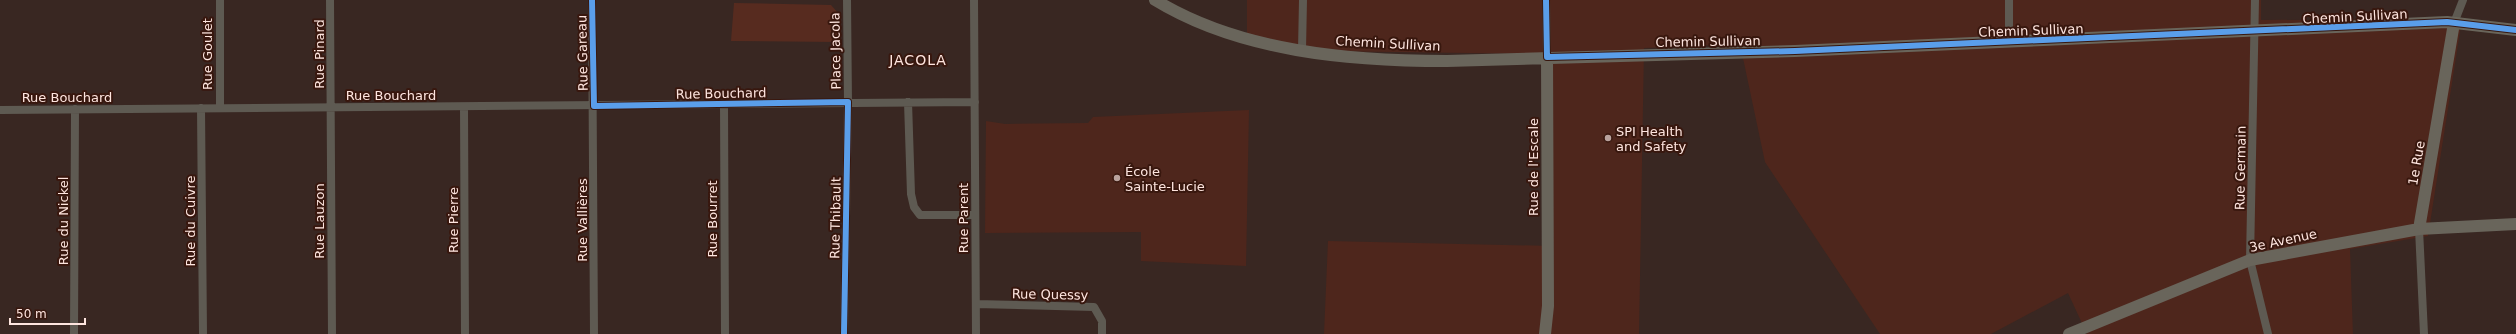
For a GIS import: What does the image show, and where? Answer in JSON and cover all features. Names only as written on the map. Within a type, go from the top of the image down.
[{"type":"street","name":"Rue Goulet","points":[[220,0],[220,108]]},
{"type":"street","name":"Rue Pinard","points":[[330,0],[331,108]]},
{"type":"street","name":"Rue Gareau","points":[[592,0],[594,106]]},
{"type":"street","name":"Place Jacola","points":[[847,0],[848,102]]},
{"type":"street","name":"Rue Parent","points":[[974,0],[976,334]]},
{"type":"street","name":"Chemin Sullivan","points":[[1155,0],[1235,35],[1302,50],[1391,60],[1795,51],[2454,23],[2516,30]]},
{"type":"street","points":[[1302,50],[1303,0]]},
{"type":"street","name":"Rue de l'Escale","points":[[1545,334],[1548,306],[1546,0]]},
{"type":"street","points":[[2009,0],[2009,41]]},
{"type":"street","name":"Rue Germain","points":[[2255,0],[2250,260],[2268,334]]},
{"type":"street","name":"1e Rue","points":[[2424,334],[2419,229],[2454,23],[2463,0]]},
{"type":"street","name":"Rue Thibault","points":[[844,334],[848,102]]},
{"type":"street","points":[[908,102],[910,194],[914,207],[920,215],[975,215]]},
{"type":"street","name":"Rue Bouchard","points":[[0,110],[975,102]]},
{"type":"street","name":"Rue Bourret","points":[[724,104],[725,334]]},
{"type":"street","name":"Rue Vallières","points":[[594,106],[594,334]]},
{"type":"street","name":"Rue Pierre","points":[[464,107],[465,334]]},
{"type":"street","name":"Rue du Cuivre","points":[[201,108],[203,334]]},
{"type":"street","name":"Rue Lauzon","points":[[331,108],[332,334]]},
{"type":"street","name":"Rue du Nickel","points":[[74,334],[75,109]]},
{"type":"street","name":"3e Avenue","points":[[2068,334],[2250,260],[2419,229],[2516,224]]},
{"type":"street","name":"Rue Quessy","points":[[976,304],[1094,307],[1102,321],[1102,334]]},
{"type":"shaded area","points":[[1247,0],[2261,0],[2261,20],[2462,19],[2428,236],[2350,249],[2353,334],[2087,334],[2068,293],[1991,334],[1880,334],[1765,162],[1740,44],[1644,48],[1639,334],[1324,334],[1328,241],[1553,246],[1552,54],[1319,51],[1247,35]]},
{"type":"shaded area","points":[[734,3],[831,5],[839,14],[838,42],[731,41]]},
{"type":"shaded area","name":"École Sainte-Lucie","points":[[1249,110],[1246,266],[1141,261],[1141,232],[985,233],[986,121],[1005,124],[1088,123],[1093,117]]},
{"type":"cycle path","points":[[592,0],[594,106],[848,102],[844,334]]},
{"type":"cycle path","points":[[1546,0],[1547,57],[1795,51],[2447,22],[2516,30]]},
{"type":"place","name":"SPI Health and Safety","points":[[1608,138]]},
{"type":"place","name":"École Sainte-Lucie","points":[[1117,178]]},
{"type":"district","name":"JACOLA","points":[[918,60]]}]
